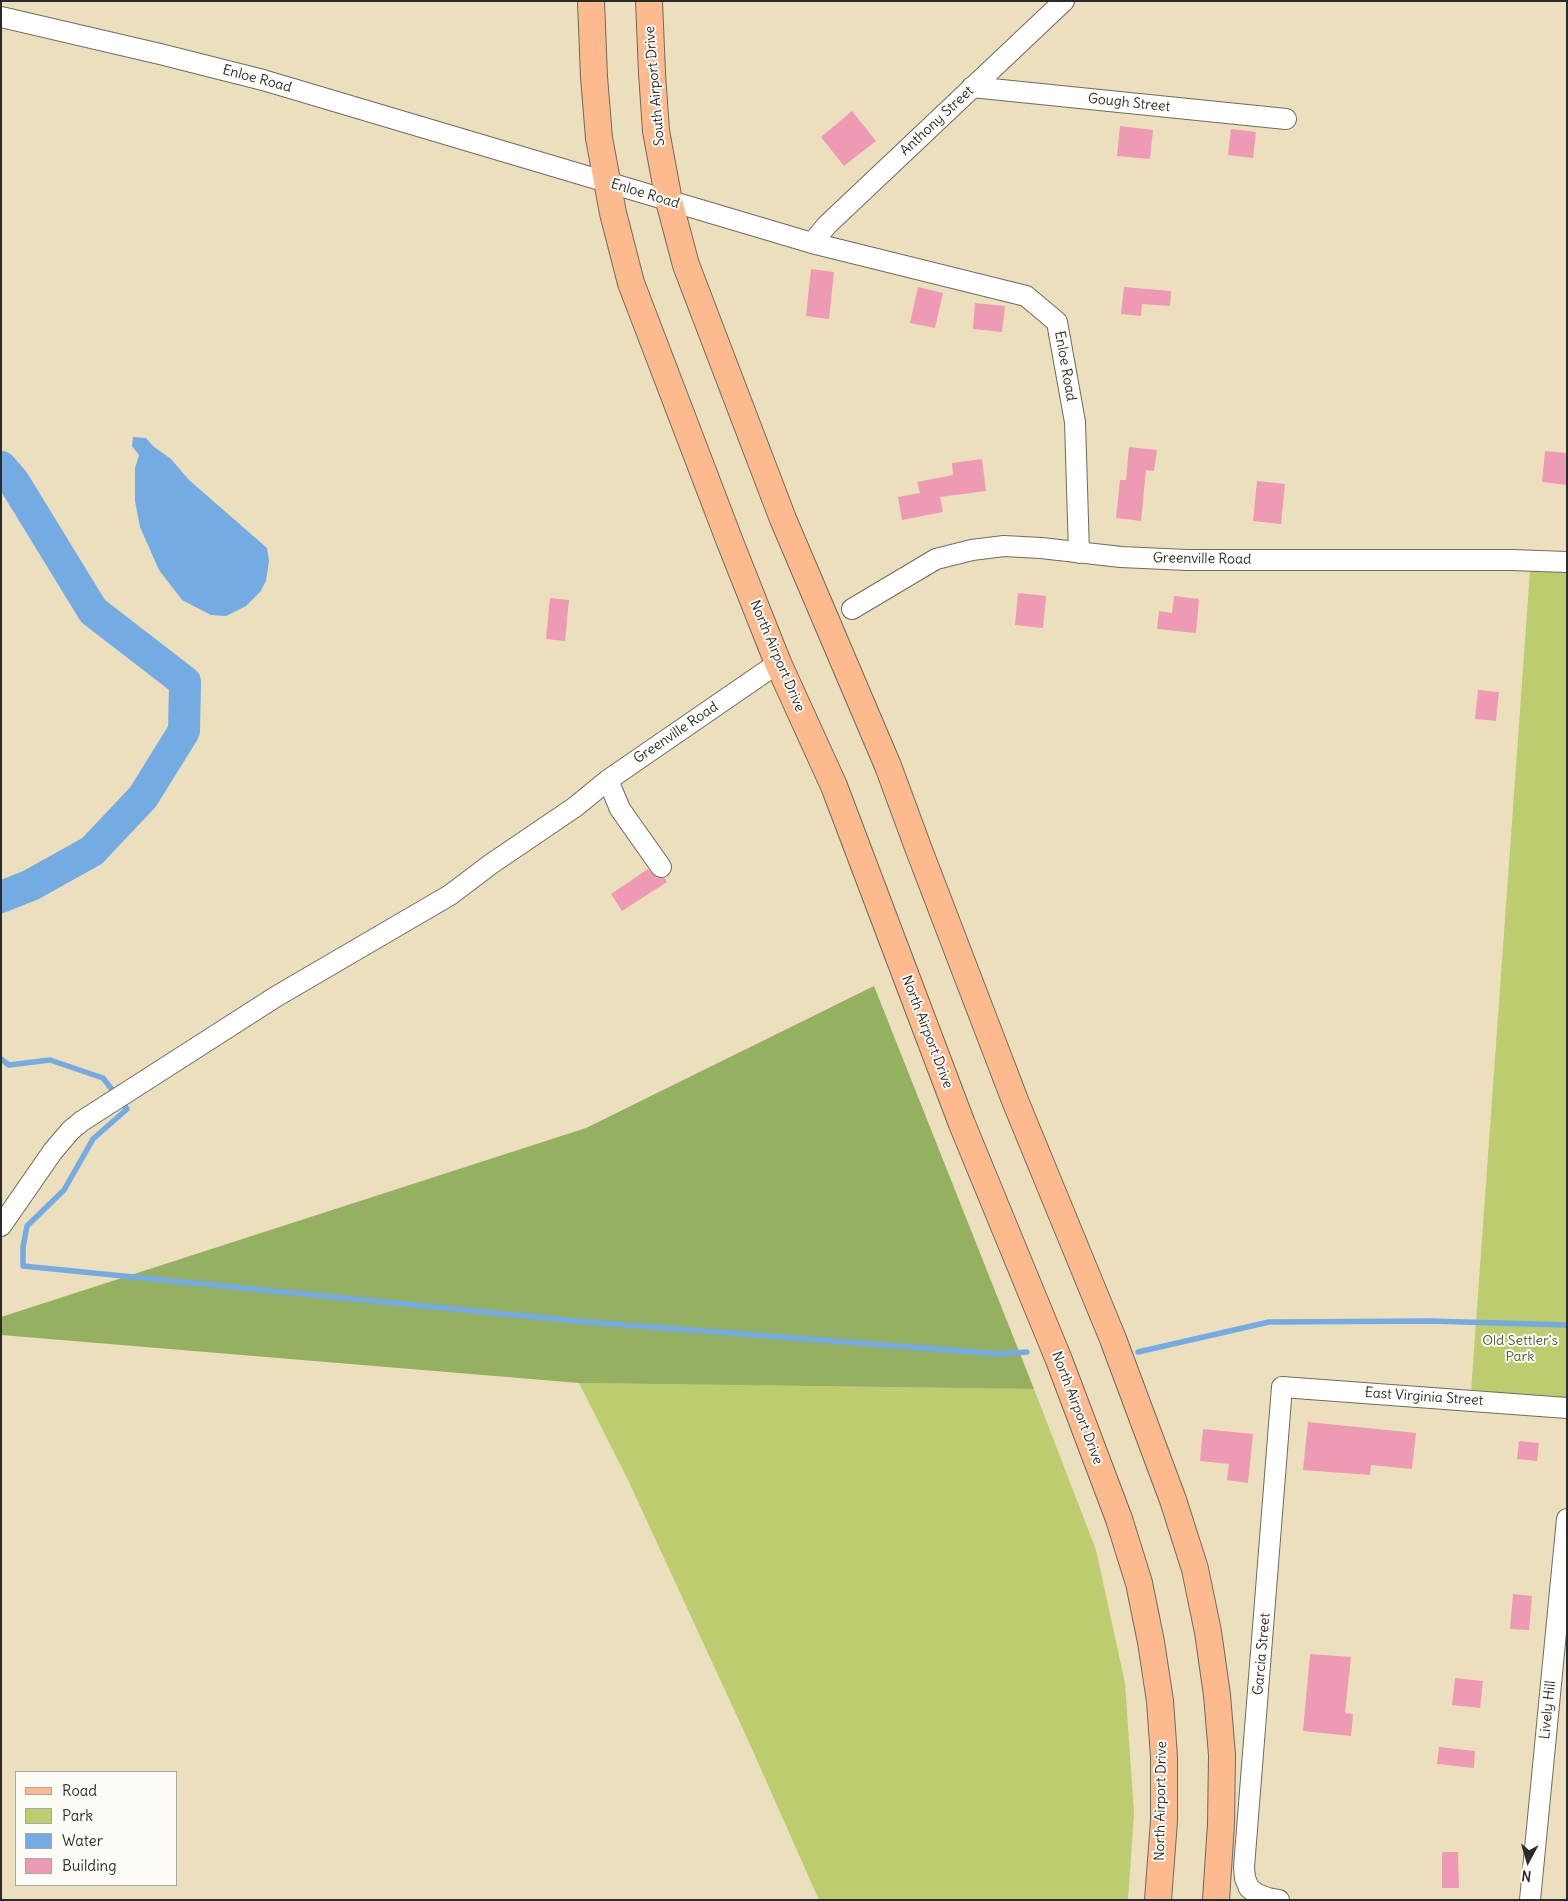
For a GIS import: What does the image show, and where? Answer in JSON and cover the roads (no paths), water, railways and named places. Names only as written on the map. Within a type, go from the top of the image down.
[{"type":"main road","points":[[591,1],[599,138],[607,182]]},
{"type":"main road","name":"South Airport Drive","points":[[649,1],[656,131],[669,201]]},
{"type":"main road","name":"North Airport Drive","points":[[607,182],[631,283],[692,445],[778,663],[834,786],[962,1124],[1059,1360],[1118,1519],[1139,1583],[1152,1642],[1160,1701],[1164,1757],[1164,1821],[1158,1900]]},
{"type":"main road","points":[[669,201],[686,265],[783,519],[888,766],[1016,1103],[1113,1339],[1173,1500],[1195,1569],[1208,1632],[1217,1695],[1222,1775],[1222,1824],[1216,1900]]},
{"type":"street","name":"Anthony Street","points":[[812,243],[827,225],[1064,1]]},
{"type":"street","name":"Enloe Road","points":[[1,17],[264,80],[812,243],[1026,296],[1057,322],[1075,422],[1079,553]]},
{"type":"street","name":"Gough Street","points":[[972,87],[1286,119]]},
{"type":"street","name":"Greenville Road","points":[[852,609],[936,559],[988,547],[1034,547],[1079,553],[1187,560],[1511,560],[1567,562]]},
{"type":"street","name":"Greenville Road","points":[[1,1226],[53,1150],[82,1121],[277,996],[450,895],[491,864],[575,807],[608,780],[778,663]]},
{"type":"street","points":[[608,780],[620,809],[661,866]]},
{"type":"street","name":"East Virginia Street","points":[[1282,1387],[1567,1408]]},
{"type":"street","name":"Garcia Street","points":[[1279,1900],[1256,1894],[1249,1888],[1245,1878],[1244,1867],[1282,1387]]},
{"type":"street","name":"Lively Hill","points":[[1530,1900],[1567,1519]]},
{"type":"water","points":[[133,437],[146,438],[153,446],[171,459],[189,480],[267,548],[269,561],[266,581],[260,592],[246,606],[226,616],[211,615],[182,600],[159,570],[140,527],[135,501],[135,468],[139,455],[132,446]]},
{"type":"waterway","points":[[1,467],[14,482],[93,611],[185,682],[184,731],[143,797],[92,851],[31,885],[1,897]]},
{"type":"waterway","points":[[1,1059],[9,1065],[50,1060],[103,1078],[127,1109],[93,1139],[64,1190],[27,1226],[23,1247],[23,1266],[575,1321],[1001,1354],[1027,1352]]},
{"type":"waterway","points":[[1138,1352],[1269,1322],[1430,1321],[1567,1325]]},
{"type":"park label","name":"Old Settler's Park","points":[[1520,1349]]}]
